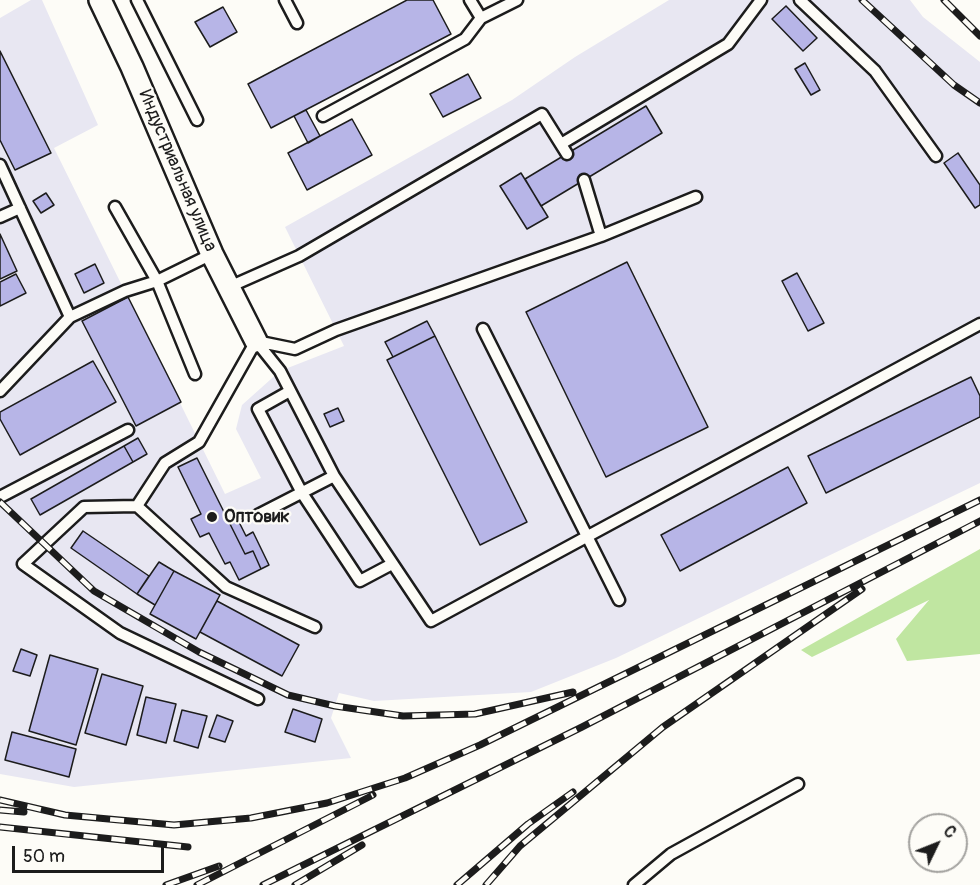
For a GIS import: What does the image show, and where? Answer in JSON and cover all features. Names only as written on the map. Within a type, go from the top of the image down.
[{"type":"street","name":"Индустриальная улица","points":[[100,0],[132,67],[212,254],[256,341]]},
{"type":"lane","points":[[137,0],[197,120]]},
{"type":"lane","points":[[285,0],[297,23]]},
{"type":"lane","points":[[471,0],[481,18]]},
{"type":"lane","points":[[322,116],[465,39],[481,18],[517,0]]},
{"type":"lane","points":[[229,287],[300,256],[542,114],[564,149],[728,44],[761,0]]},
{"type":"lane","points":[[800,0],[875,71],[936,156]]},
{"type":"lane","points":[[0,165],[70,316]]},
{"type":"lane","points":[[584,180],[601,236]]},
{"type":"lane","points":[[256,341],[295,349],[336,330],[601,236],[696,197]]},
{"type":"lane","points":[[115,207],[157,281],[195,374]]},
{"type":"lane","points":[[0,217],[20,208]]},
{"type":"lane","points":[[0,391],[70,316],[125,291],[157,281],[212,254]]},
{"type":"lane","points":[[256,341],[280,370],[334,476],[431,621],[980,324]]},
{"type":"lane","points":[[483,329],[619,600]]},
{"type":"lane","points":[[137,506],[165,463],[199,442],[256,341]]},
{"type":"lane","points":[[290,391],[258,409],[302,493],[360,581],[392,564]]},
{"type":"lane","points":[[0,497],[128,430]]},
{"type":"lane","points":[[258,514],[334,476]]},
{"type":"lane","points":[[258,699],[120,633],[23,564],[84,507],[137,506],[226,587],[315,627]]},
{"type":"lane","points":[[634,885],[671,854],[798,784]]},
{"type":"shaded area","points":[[31,0],[42,0],[98,125],[54,148],[225,494],[261,478],[236,429],[242,405],[280,371],[344,346],[285,227],[512,100],[575,57],[669,0],[910,0],[923,17],[980,62],[980,483],[616,658],[531,692],[374,701],[339,693],[331,718],[351,758],[74,787],[0,774],[0,18]]},
{"type":"green space","points":[[980,549],[980,654],[907,661],[896,639],[929,600],[812,657],[801,650]]},
{"type":"building","points":[[407,0],[433,0],[451,34],[271,128],[248,84]]},
{"type":"building","points":[[786,6],[817,38],[803,51],[772,19]]},
{"type":"building","points":[[223,7],[237,32],[210,47],[195,22]]},
{"type":"building","points":[[0,51],[51,153],[15,170],[0,140]]},
{"type":"building","points":[[805,63],[820,90],[811,95],[795,69]]},
{"type":"building","points":[[468,74],[481,98],[443,117],[430,94]]},
{"type":"building","points":[[646,106],[662,133],[541,206],[525,179]]},
{"type":"building","points":[[306,110],[320,136],[308,143],[294,116]]},
{"type":"building","points":[[352,119],[372,155],[307,190],[288,153]]},
{"type":"building","points":[[958,153],[980,185],[980,205],[975,208],[944,163]]},
{"type":"building","points":[[521,173],[548,217],[527,229],[500,186]]},
{"type":"building","points":[[46,193],[54,205],[41,213],[33,201]]},
{"type":"building","points":[[0,234],[17,271],[0,279]]},
{"type":"building","points":[[627,262],[708,427],[606,477],[526,312]]},
{"type":"building","points":[[95,264],[104,283],[84,293],[75,274]]},
{"type":"building","points":[[797,273],[824,323],[808,331],[782,281]]},
{"type":"building","points":[[16,274],[26,293],[0,306],[0,282]]},
{"type":"building","points":[[128,297],[181,402],[136,426],[82,321]]},
{"type":"building","points":[[427,321],[435,336],[393,357],[385,342]]},
{"type":"building","points":[[435,336],[527,522],[480,545],[387,360]]},
{"type":"building","points":[[93,361],[116,402],[20,455],[0,419],[0,412]]},
{"type":"building","points":[[971,377],[980,396],[980,417],[826,493],[808,456]]},
{"type":"building","points":[[338,408],[344,421],[330,427],[324,414]]},
{"type":"building","points":[[138,438],[147,454],[133,462],[124,446]]},
{"type":"building","points":[[124,446],[133,462],[40,515],[31,499]]},
{"type":"building","name":"Оптовик","points":[[197,458],[245,554],[253,551],[261,569],[239,580],[230,562],[225,564],[209,533],[200,537],[191,519],[201,514],[178,467]]},
{"type":"building","points":[[788,467],[807,503],[680,571],[661,535]]},
{"type":"building","points":[[238,520],[246,536],[253,532],[269,565],[261,569],[253,551],[245,554],[230,524]]},
{"type":"building","points":[[83,531],[149,576],[137,594],[71,548]]},
{"type":"building","points":[[159,562],[174,571],[155,605],[137,594]]},
{"type":"building","points":[[174,571],[220,595],[196,639],[150,614]]},
{"type":"building","points":[[217,601],[299,645],[282,676],[200,632]]},
{"type":"building","points":[[21,649],[37,655],[30,676],[13,671]]},
{"type":"building","points":[[50,655],[98,669],[76,745],[29,731]]},
{"type":"building","points":[[102,674],[143,686],[126,745],[85,733]]},
{"type":"building","points":[[146,697],[176,704],[166,743],[137,735]]},
{"type":"building","points":[[293,709],[322,719],[315,742],[285,732]]},
{"type":"building","points":[[182,710],[207,716],[198,748],[174,741]]},
{"type":"building","points":[[217,715],[233,721],[225,742],[209,737]]},
{"type":"building","points":[[12,732],[76,749],[69,777],[5,760]]},
{"type":"railway","points":[[862,0],[954,85],[980,103]]},
{"type":"railway","points":[[944,0],[980,36]]},
{"type":"railway","points":[[0,800],[65,815],[174,825],[251,818],[327,803],[405,778],[480,745],[980,500]]},
{"type":"railway","points":[[0,502],[94,591],[199,652],[288,695],[335,706],[403,716],[475,714],[573,692]]},
{"type":"railway","points":[[263,885],[582,727],[980,521]]},
{"type":"railway","points":[[486,885],[520,846],[663,727],[862,589]]},
{"type":"railway","points":[[457,885],[528,824],[573,792]]},
{"type":"railway","points":[[197,885],[373,795]]},
{"type":"railway","points":[[0,810],[24,812]]},
{"type":"railway","points":[[0,827],[188,847]]},
{"type":"railway","points":[[295,885],[362,845]]},
{"type":"railway","points":[[166,885],[219,866]]},
{"type":"place","name":"Оптовик","points":[[212,517]]}]
